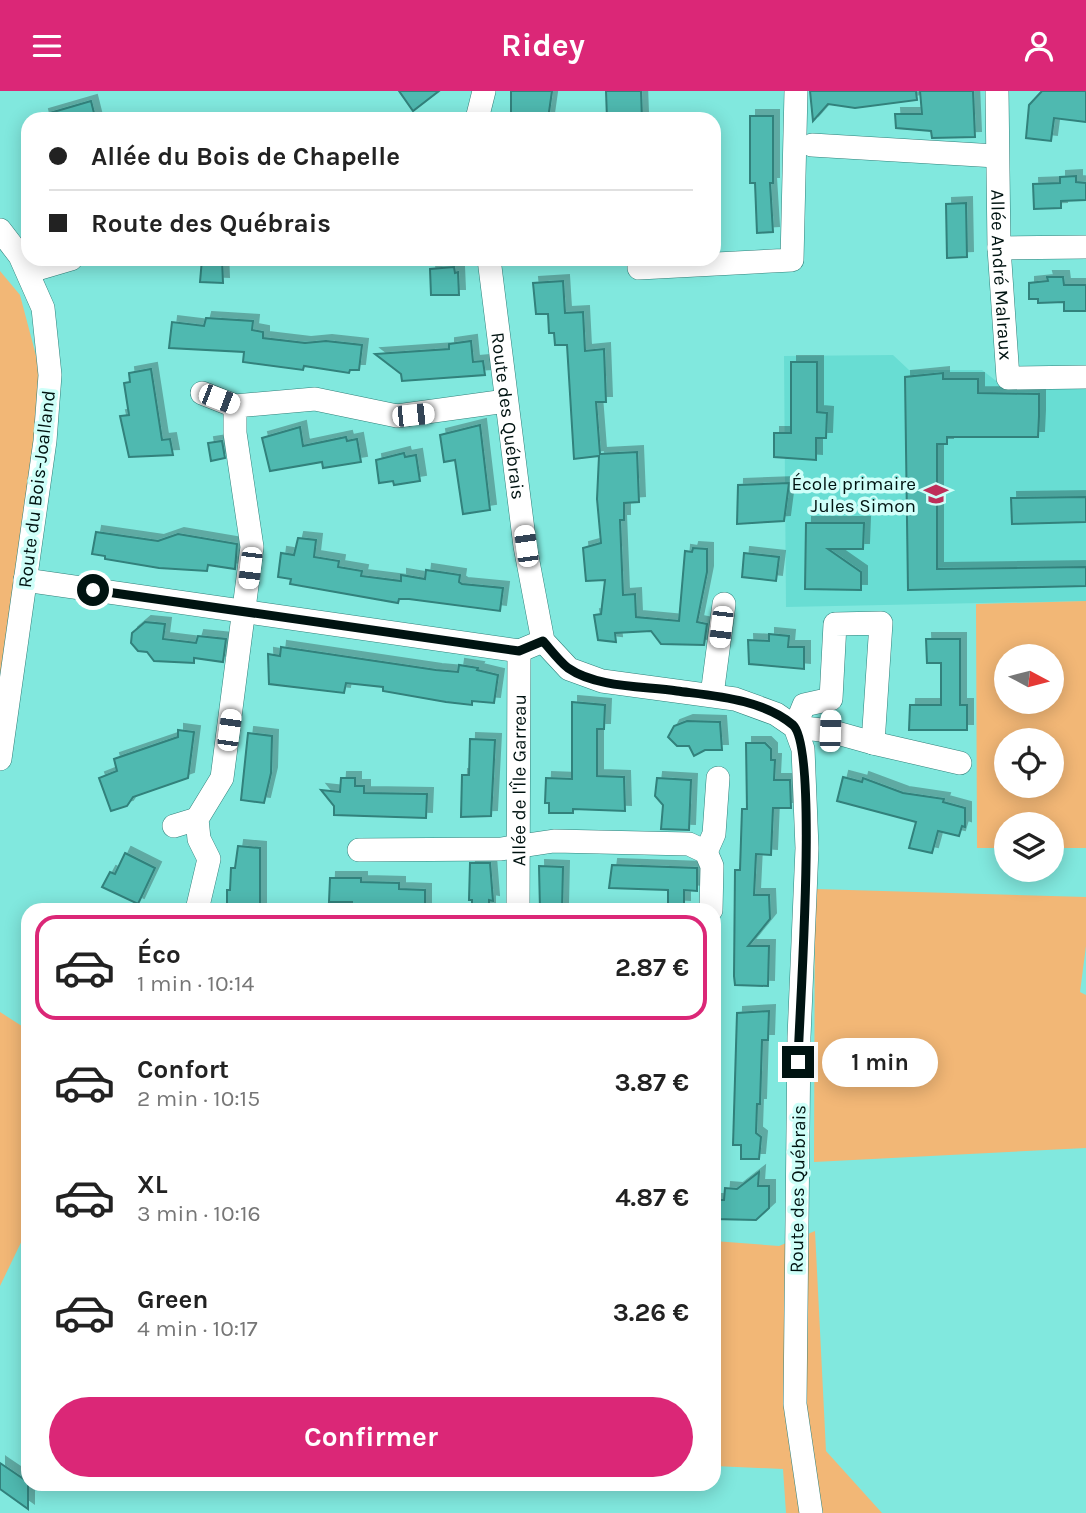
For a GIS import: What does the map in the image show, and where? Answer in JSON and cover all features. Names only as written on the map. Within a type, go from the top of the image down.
[{"type":"street","points":[[479,112],[484,91]]},
{"type":"street","points":[[721,264],[792,260],[796,91]]},
{"type":"street","name":"Allée André Malraux","points":[[997,91],[999,248],[1007,379],[1086,377]]},
{"type":"street","points":[[812,145],[996,156]]},
{"type":"street","name":"Route du Bois-Joalland","points":[[0,230],[21,260]]},
{"type":"street","points":[[999,248],[1086,247]]},
{"type":"street","name":"Route du Bois-Joalland","points":[[0,759],[45,441],[50,376],[43,308],[31,275],[25,266]]},
{"type":"street","points":[[31,275],[37,269],[47,266]]},
{"type":"street","name":"Route des Québrais","points":[[490,266],[527,559],[543,641]]},
{"type":"street","points":[[639,266],[677,266]]},
{"type":"street","points":[[202,393],[235,405],[315,399],[397,416],[506,401]]},
{"type":"street","points":[[199,903],[209,859],[199,839],[197,819],[222,778],[252,547],[235,433],[235,405]]},
{"type":"street","points":[[25,580],[519,651],[543,641],[569,669],[602,681],[735,699],[776,714],[795,727],[830,731],[960,763]]},
{"type":"street","points":[[712,695],[724,604]]},
{"type":"street","points":[[830,731],[835,624],[881,623],[873,743]]},
{"type":"street","name":"Allée de l'Île Garreau","points":[[518,903],[519,651]]},
{"type":"street","points":[[795,727],[804,705],[831,699]]},
{"type":"street","name":"Route des Québrais","points":[[795,727],[803,750],[807,848],[799,1037],[795,1404],[811,1513]]},
{"type":"street","points":[[706,852],[714,834],[718,778]]},
{"type":"street","points":[[174,827],[197,819]]},
{"type":"street","points":[[359,850],[501,849],[554,841],[690,844],[706,852],[712,866],[711,903]]},
{"type":"shaded area","points":[[0,271],[20,295],[39,367],[32,478],[0,699]]},
{"type":"shaded area","name":"École primaire Jules Simon","points":[[893,355],[909,370],[982,370],[1004,387],[1086,384],[1086,601],[786,607],[784,356]]},
{"type":"shaded area","points":[[1086,601],[1086,848],[1064,848],[1064,812],[994,812],[994,848],[977,848],[976,604]]},
{"type":"shaded area","points":[[815,889],[1086,897],[1086,946],[1080,992],[1086,995],[1086,1148],[814,1162]]},
{"type":"shaded area","points":[[0,1012],[21,1026],[21,1242],[0,1286]]},
{"type":"shaded area","points":[[815,1231],[826,1451],[882,1513],[786,1513],[783,1469],[721,1466],[721,1242],[779,1246]]},
{"type":"building","points":[[399,91],[439,91],[413,111]]},
{"type":"building","points":[[511,91],[552,91],[549,112],[511,112]]},
{"type":"building","points":[[606,91],[641,91],[642,112],[607,112]]},
{"type":"building","points":[[810,91],[916,91],[917,100],[855,108],[828,104],[813,121]]},
{"type":"building","points":[[920,91],[973,91],[975,137],[932,138],[931,131],[896,128],[895,114],[922,114]]},
{"type":"building","points":[[1042,91],[1086,91],[1086,122],[1054,118],[1051,141],[1026,138],[1029,105]]},
{"type":"building","points":[[91,101],[94,112],[53,112]]},
{"type":"building","points":[[750,116],[773,116],[773,183],[770,183],[773,232],[757,233],[755,183],[750,183]]},
{"type":"building","points":[[1076,176],[1076,182],[1086,183],[1086,200],[1061,201],[1061,208],[1034,209],[1033,184],[1060,183],[1060,177]]},
{"type":"building","points":[[966,203],[967,257],[947,258],[946,204]]},
{"type":"building","points":[[201,266],[222,266],[223,283],[200,282]]},
{"type":"building","points":[[454,267],[455,273],[458,272],[459,295],[431,295],[430,269]]},
{"type":"building","points":[[1047,277],[1063,277],[1064,285],[1086,285],[1086,311],[1064,311],[1064,302],[1038,303],[1038,299],[1029,299],[1029,283],[1048,281]]},
{"type":"building","points":[[563,281],[565,313],[583,312],[585,351],[604,349],[606,402],[596,402],[600,454],[637,452],[639,502],[624,503],[624,520],[620,520],[623,595],[635,594],[636,617],[679,621],[685,551],[692,552],[693,548],[707,549],[707,572],[697,622],[707,624],[704,645],[661,644],[651,631],[615,633],[616,642],[598,640],[594,615],[601,614],[605,580],[586,581],[583,548],[601,543],[597,499],[599,456],[574,459],[567,345],[555,345],[554,333],[549,333],[548,314],[536,314],[533,283]]},
{"type":"building","points":[[206,318],[253,321],[252,330],[263,332],[263,338],[362,345],[359,370],[350,370],[349,373],[304,366],[303,370],[243,362],[244,352],[169,348],[172,322],[204,326]]},
{"type":"building","points":[[471,341],[473,362],[483,361],[485,375],[402,381],[401,374],[375,354],[449,349],[449,344]]},
{"type":"building","points":[[791,362],[817,362],[817,412],[827,413],[826,438],[816,438],[816,460],[774,457],[774,433],[791,433]]},
{"type":"building","points":[[151,369],[162,440],[170,439],[173,455],[129,457],[120,416],[129,415],[124,383],[130,382],[129,373]]},
{"type":"building","points":[[943,373],[943,379],[978,379],[978,393],[1039,394],[1039,416],[1038,437],[947,437],[947,444],[937,444],[937,569],[1086,567],[1086,586],[908,590],[905,377]]},
{"type":"building","points":[[480,425],[490,510],[463,514],[455,460],[444,462],[440,435]]},
{"type":"building","points":[[300,427],[303,446],[346,437],[347,441],[357,439],[361,462],[323,468],[322,462],[270,471],[262,438]]},
{"type":"building","points":[[222,441],[225,458],[211,461],[208,443]]},
{"type":"building","points":[[404,453],[405,457],[416,455],[420,481],[394,485],[393,481],[379,483],[376,460]]},
{"type":"building","points":[[789,483],[784,521],[737,524],[738,485]]},
{"type":"building","points":[[1086,497],[1086,522],[1012,524],[1011,498]]},
{"type":"building","points":[[806,523],[864,523],[863,549],[828,549],[861,572],[861,590],[805,589]]},
{"type":"building","points":[[96,532],[158,541],[178,534],[237,544],[235,569],[208,565],[207,571],[159,568],[105,559],[105,556],[92,554]]},
{"type":"building","points":[[298,538],[316,540],[314,557],[339,561],[338,567],[362,571],[361,576],[401,581],[401,575],[425,579],[426,570],[460,575],[459,582],[462,584],[503,588],[500,611],[409,599],[399,599],[398,603],[290,584],[291,579],[278,577],[281,553],[294,555]]},
{"type":"building","points":[[744,553],[779,557],[776,581],[742,577]]},
{"type":"building","points":[[145,622],[165,624],[163,639],[196,643],[198,636],[226,639],[223,662],[194,658],[194,663],[154,661],[147,652],[138,651],[131,643],[132,633]]},
{"type":"building","points":[[769,634],[789,636],[788,647],[804,647],[804,669],[749,664],[748,640],[769,641]]},
{"type":"building","points":[[926,639],[960,639],[960,705],[967,705],[967,730],[909,730],[910,705],[941,705],[941,663],[927,663]]},
{"type":"building","points":[[281,647],[436,670],[458,672],[459,665],[478,668],[477,670],[498,675],[494,703],[472,701],[472,705],[446,702],[383,691],[383,687],[346,683],[344,693],[269,684],[268,654],[280,656]]},
{"type":"building","points":[[572,702],[605,705],[604,729],[597,729],[597,776],[624,777],[625,811],[573,809],[573,813],[549,813],[549,803],[545,803],[546,778],[572,779]]},
{"type":"building","points":[[687,721],[720,722],[722,750],[705,750],[694,756],[689,746],[677,746],[668,737],[674,726]]},
{"type":"building","points":[[178,730],[194,732],[188,778],[133,797],[127,806],[111,811],[99,778],[117,771],[114,759],[178,737]]},
{"type":"building","points":[[248,733],[272,736],[271,773],[264,803],[241,800]]},
{"type":"building","points":[[470,739],[495,740],[491,816],[461,817],[462,775],[469,775]]},
{"type":"building","points":[[746,743],[765,743],[771,749],[771,760],[775,760],[774,780],[790,780],[791,808],[773,808],[771,855],[756,854],[754,895],[769,895],[770,919],[748,946],[769,946],[768,986],[735,985],[734,976],[735,870],[740,870],[742,809],[747,809]]},
{"type":"building","points":[[843,777],[862,782],[863,778],[903,793],[944,799],[943,802],[965,808],[965,827],[962,826],[959,836],[938,831],[932,853],[909,848],[916,822],[837,801]]},
{"type":"building","points":[[341,778],[355,778],[355,786],[364,786],[364,793],[427,794],[426,818],[334,815],[334,806],[321,790],[340,792]]},
{"type":"building","points":[[657,778],[691,780],[689,830],[661,829],[663,805],[655,796]]},
{"type":"building","points":[[238,846],[260,848],[260,903],[227,903],[231,868],[235,868]]},
{"type":"building","points":[[125,853],[155,868],[138,903],[102,887],[110,872],[115,874]]},
{"type":"building","points":[[470,863],[490,863],[493,901],[472,903],[472,900],[469,900]]},
{"type":"building","points":[[612,865],[697,868],[697,891],[684,890],[684,903],[668,903],[668,890],[609,888]]},
{"type":"building","points":[[539,866],[563,867],[562,903],[540,903]]},
{"type":"building","points":[[330,878],[361,878],[361,882],[399,883],[399,889],[425,890],[425,903],[329,902]]},
{"type":"building","points":[[769,1011],[768,1040],[762,1040],[760,1104],[757,1104],[756,1133],[761,1137],[759,1159],[741,1159],[741,1145],[733,1145],[737,1013]]},
{"type":"building","points":[[759,1172],[758,1186],[769,1186],[769,1208],[756,1220],[721,1219],[721,1200],[724,1200],[725,1188],[737,1189]]},
{"type":"building","points":[[0,1463],[21,1477],[21,1491],[28,1491],[28,1509],[0,1489]]},
{"type":"place","name":"École primaire Jules Simon","points":[[936,494]]},
{"type":"route","points":[[93,590],[519,651],[543,641],[569,669],[602,681],[735,699],[776,714],[795,727],[803,750],[807,848],[798,1062]]}]
